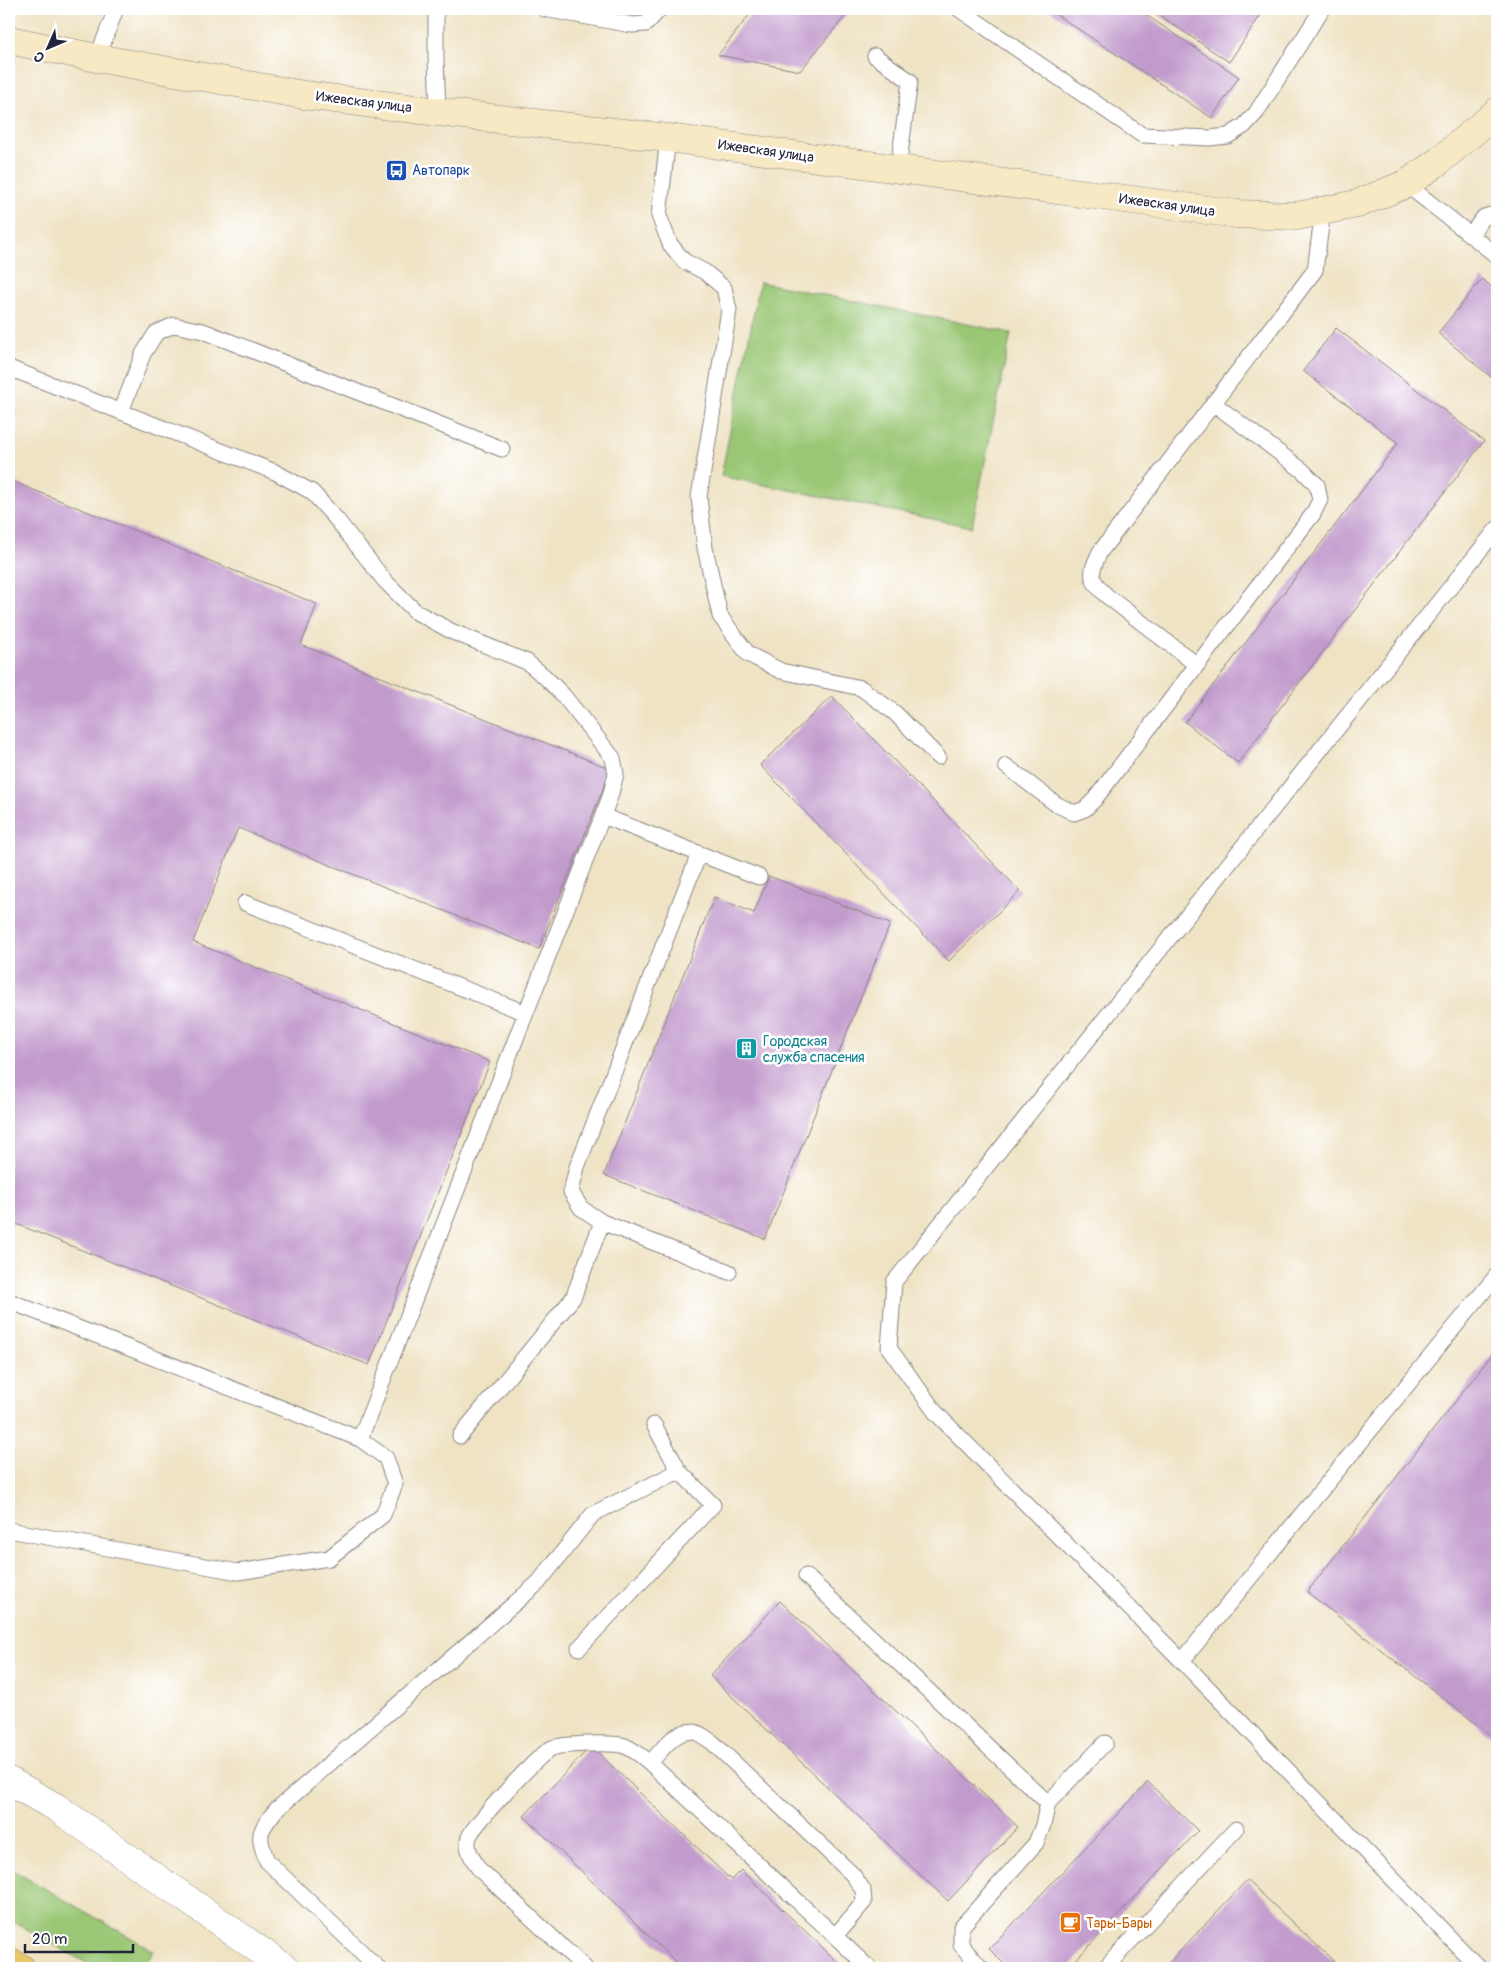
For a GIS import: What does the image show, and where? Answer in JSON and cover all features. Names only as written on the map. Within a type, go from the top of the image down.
[{"type":"main road","points":[[9,1961],[21,1968]]},
{"type":"street","name":"Ижевская улица","points":[[9,40],[97,58],[304,95],[668,138],[1237,214],[1297,216],[1356,204],[1406,184],[1439,161],[1497,112]]},
{"type":"street","points":[[9,1781],[57,1808],[285,1968]]},
{"type":"lane","points":[[97,58],[116,9]]},
{"type":"lane","points":[[436,9],[438,112]]},
{"type":"lane","points":[[544,9],[632,25],[646,24],[660,9]]},
{"type":"lane","points":[[959,9],[1142,135],[1209,138],[1228,136],[1244,126],[1256,112],[1322,9]]},
{"type":"lane","points":[[875,56],[910,81],[898,169]]},
{"type":"lane","points":[[668,138],[659,216],[670,244],[684,261],[705,272],[724,288],[730,310],[699,497],[705,548],[720,616],[748,654],[781,670],[861,688],[895,713],[938,757]]},
{"type":"lane","points":[[1406,184],[1497,256]]},
{"type":"lane","points":[[1197,665],[1094,584],[1092,568],[1100,552],[1315,270],[1323,211]]},
{"type":"lane","points":[[1470,235],[1484,216],[1490,215],[1497,219]]},
{"type":"lane","points":[[120,412],[142,354],[156,333],[174,325],[203,331],[502,448]]},
{"type":"lane","points":[[9,368],[275,472],[312,492],[337,520],[385,581],[416,612],[453,632],[527,662],[546,677],[613,758],[616,774],[603,816],[360,1438]]},
{"type":"lane","points":[[1006,766],[1056,804],[1074,813],[1085,809],[1095,799],[1313,514],[1320,500],[1317,485],[1302,470],[1213,403]]},
{"type":"lane","points":[[1479,1968],[1182,1661],[936,1413],[889,1348],[894,1282],[1497,528]]},
{"type":"lane","points":[[603,816],[759,877]]},
{"type":"lane","points":[[699,854],[577,1167],[572,1192],[581,1208],[602,1222],[729,1272]]},
{"type":"lane","points":[[245,903],[526,1013]]},
{"type":"lane","points":[[460,1436],[572,1298],[602,1222]]},
{"type":"lane","points":[[1182,1661],[1497,1274]]},
{"type":"lane","points":[[9,1301],[360,1438],[386,1458],[396,1484],[383,1515],[329,1558],[238,1572],[9,1530]]},
{"type":"lane","points":[[579,1648],[713,1505],[679,1471],[654,1425]]},
{"type":"lane","points":[[378,1968],[267,1861],[259,1841],[264,1824],[276,1810],[538,1583],[592,1514],[679,1471]]},
{"type":"lane","points":[[806,1576],[1048,1803]]},
{"type":"lane","points":[[650,1763],[682,1732],[696,1732],[712,1742],[853,1875],[863,1890],[864,1902],[834,1936]]},
{"type":"lane","points":[[981,1968],[961,1945],[961,1928],[1036,1844],[1048,1803],[1105,1743]]},
{"type":"lane","points":[[585,1968],[479,1869],[469,1854],[469,1837],[480,1821],[535,1762],[552,1748],[570,1745],[623,1745],[637,1752],[868,1968]]},
{"type":"lane","points":[[1105,1968],[1236,1829]]},
{"type":"green space","points":[[760,282],[1011,333],[972,527],[721,476]]},
{"type":"green space","points":[[9,1868],[154,1951],[143,1968],[95,1968],[9,1919]]},
{"type":"building","points":[[754,9],[851,9],[800,71],[718,55]]},
{"type":"building","points":[[1048,9],[1137,9],[1239,77],[1212,118]]},
{"type":"building","points":[[1150,9],[1265,9],[1229,62]]},
{"type":"building","points":[[1482,279],[1497,291],[1497,382],[1438,333]]},
{"type":"building","points":[[1336,328],[1484,441],[1238,763],[1185,722],[1398,443],[1303,371]]},
{"type":"building","points":[[9,480],[317,604],[301,645],[611,769],[539,949],[238,828],[193,942],[490,1062],[369,1365],[9,1221]]},
{"type":"building","points":[[832,696],[1020,891],[949,961],[760,765]]},
{"type":"building","name":"Городская служба спасения","points":[[769,876],[890,924],[765,1239],[604,1175],[714,897],[754,913]]},
{"type":"building","points":[[1497,1348],[1497,1740],[1307,1592]]},
{"type":"building","points":[[780,1601],[1018,1827],[948,1901],[710,1676]]},
{"type":"building","points":[[591,1746],[731,1880],[741,1870],[844,1968],[682,1968],[524,1816]]},
{"type":"building","points":[[1148,1782],[1198,1831],[1068,1968],[1008,1968],[989,1949]]},
{"type":"building","points":[[1247,1880],[1341,1968],[1164,1968]]},
{"type":"place","name":"Автопарк","points":[[396,170]]},
{"type":"place","name":"Городская служба спасения","points":[[747,1049]]},
{"type":"place","name":"Тары-Бары","points":[[1070,1923]]}]
